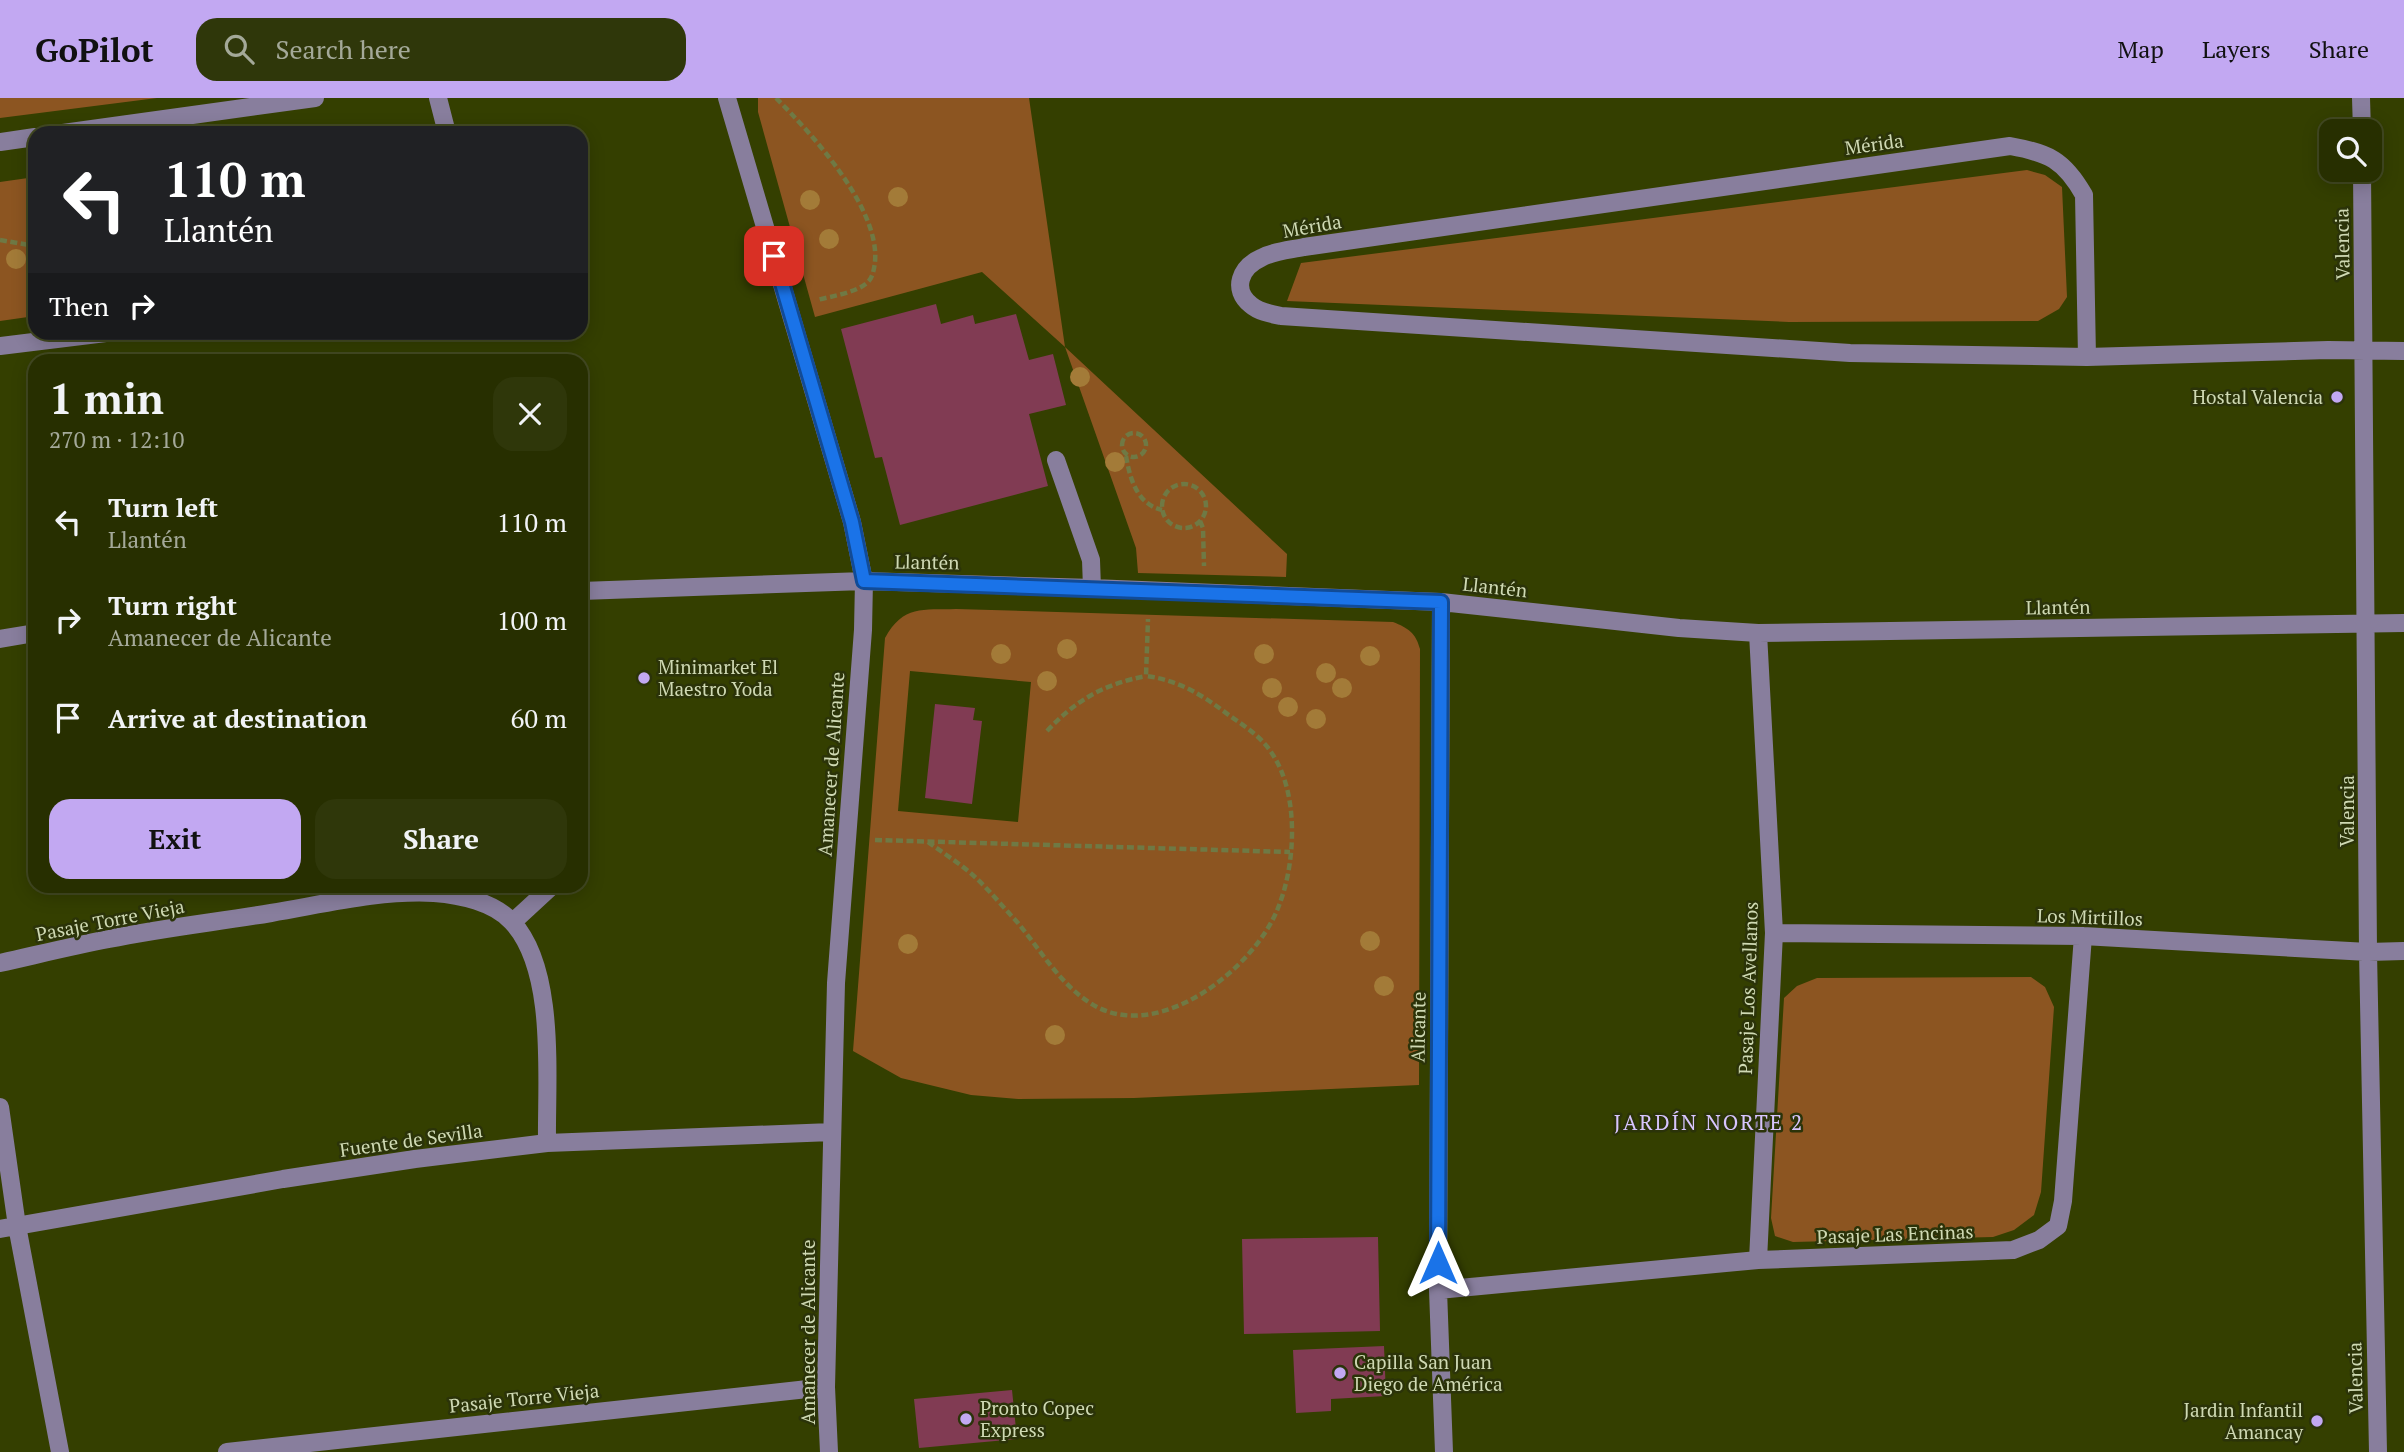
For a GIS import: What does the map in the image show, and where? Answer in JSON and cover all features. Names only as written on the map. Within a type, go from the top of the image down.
[{"type":"street","points":[[113,126],[315,98]]},
{"type":"street","points":[[438,98],[445,126]]},
{"type":"street","name":"Amanecer de Alicante","points":[[727,98],[852,522],[864,581],[863,630],[836,983],[826,1387],[829,1452]]},
{"type":"street","points":[[2361,98],[2361,119]]},
{"type":"street","points":[[0,142],[28,138]]},
{"type":"street","name":"Mérida","points":[[2088,357],[2084,195],[2063,165],[2039,151],[2010,146],[1304,247],[1262,257],[1245,269],[1239,281],[1241,293],[1251,305],[1281,316],[1850,353],[2088,357],[2404,351]]},
{"type":"street","name":"Valencia","points":[[2362,182],[2368,952],[2378,1452]]},
{"type":"street","points":[[0,346],[49,340]]},
{"type":"street","points":[[1056,460],[1091,560],[1092,588]]},
{"type":"street","name":"Llantén","points":[[588,592],[864,581],[1149,590],[1441,602],[1679,628],[1758,633],[2404,623]]},
{"type":"street","name":"Alicante","points":[[1441,602],[1438,1290],[1444,1452]]},
{"type":"street","name":"Pasaje Los Avellanos","points":[[1758,633],[1774,933],[1758,1260]]},
{"type":"street","points":[[0,639],[28,634]]},
{"type":"street","name":"Pasaje Torre Vieja","points":[[0,963],[109,939],[397,894],[436,893],[491,907],[513,922],[531,952],[544,1000],[547,1143]]},
{"type":"street","points":[[513,922],[544,893]]},
{"type":"street","name":"Los Mirtillos","points":[[1774,933],[2083,936],[2368,952],[2404,951]]},
{"type":"street","name":"Pasaje Las Encinas","points":[[1438,1290],[1758,1260],[2013,1250],[2039,1240],[2058,1226],[2063,1201],[2083,936]]},
{"type":"street","points":[[0,1107],[8,1228],[60,1452]]},
{"type":"street","name":"Fuente de Sevilla","points":[[8,1228],[309,1175],[547,1143],[832,1132]]},
{"type":"street","name":"Pasaje Torre Vieja","points":[[227,1452],[826,1387]]},
{"type":"path","points":[[776,98],[812,136],[841,174],[864,212],[876,254],[874,271],[869,281],[859,288],[789,309]]},
{"type":"path","points":[[0,240],[28,244]]},
{"type":"path","points":[[1126,455],[1138,457],[1145,452],[1147,444],[1144,437],[1132,433],[1125,437],[1122,444],[1131,478],[1141,498],[1148,505],[1163,510]]},
{"type":"path","points":[[1187,484],[1195,486],[1205,499],[1205,515],[1200,522],[1186,528],[1178,527],[1165,518],[1163,510],[1163,502],[1171,489],[1187,484]]},
{"type":"path","points":[[1200,522],[1203,528],[1204,593]]},
{"type":"path","points":[[1146,676],[1149,590]]},
{"type":"path","points":[[928,842],[974,876],[1071,988],[1098,1008],[1132,1017],[1170,1011],[1199,995],[1231,972],[1262,938],[1278,911],[1288,880],[1291,824],[1287,780],[1272,753],[1253,732],[1187,687],[1146,676],[1125,680],[1098,691],[1068,708],[1047,731]]},
{"type":"path","points":[[846,840],[1290,852]]},
{"type":"shaded area","points":[[0,98],[157,98],[0,118]]},
{"type":"shaded area","points":[[758,98],[1029,98],[1065,347],[982,272],[815,317],[758,112]]},
{"type":"shaded area","points":[[2027,170],[2045,175],[2062,187],[2067,297],[2059,309],[2038,321],[1789,322],[1287,301],[1301,263]]},
{"type":"shaded area","points":[[28,178],[28,317],[0,321],[0,182]]},
{"type":"shaded area","points":[[1065,347],[1287,554],[1286,577],[1138,573],[1136,548]]},
{"type":"shaded area","points":[[924,610],[1393,622],[1411,632],[1420,649],[1419,1085],[1134,1098],[1018,1099],[971,1095],[901,1078],[853,1051],[885,638],[892,627],[907,615]],"holes":[[[910,671],[1031,682],[1018,822],[898,811]]]},
{"type":"shaded area","points":[[2031,977],[2045,987],[2054,1007],[2041,1192],[2034,1215],[2014,1230],[1993,1237],[1793,1242],[1775,1236],[1771,1218],[1784,998],[1797,986],[1817,978]]},
{"type":"building","points":[[936,304],[941,324],[973,315],[975,324],[1016,314],[1029,360],[1053,354],[1066,405],[1029,414],[1048,486],[900,525],[882,457],[875,458],[841,329]]},
{"type":"building","points":[[935,704],[975,708],[973,720],[982,721],[972,804],[925,798]]},
{"type":"building","points":[[1378,1237],[1380,1331],[1244,1334],[1242,1239]]},
{"type":"building","name":"Capilla San Juan Diego de América","points":[[1384,1346],[1386,1396],[1331,1399],[1331,1411],[1296,1413],[1293,1350]]},
{"type":"building","name":"Pronto Copec Express","points":[[1012,1390],[1017,1439],[919,1448],[914,1399]]},
{"type":"place","name":"Hostal Valencia","points":[[2337,397]]},
{"type":"place","name":"Minimarket El Maestro Yoda","points":[[644,678]]},
{"type":"place","name":"Capilla San Juan Diego de América","points":[[1340,1373]]},
{"type":"place","name":"Pronto Copec Express","points":[[966,1419]]},
{"type":"place","name":"Jardin Infantil Amancay","points":[[2317,1421]]},
{"type":"district","name":"JARDÍN NORTE 2","points":[[1709,1123]]},
{"type":"route","points":[[774,256],[852,522],[864,581],[1441,602],[1438,1263]]}]
